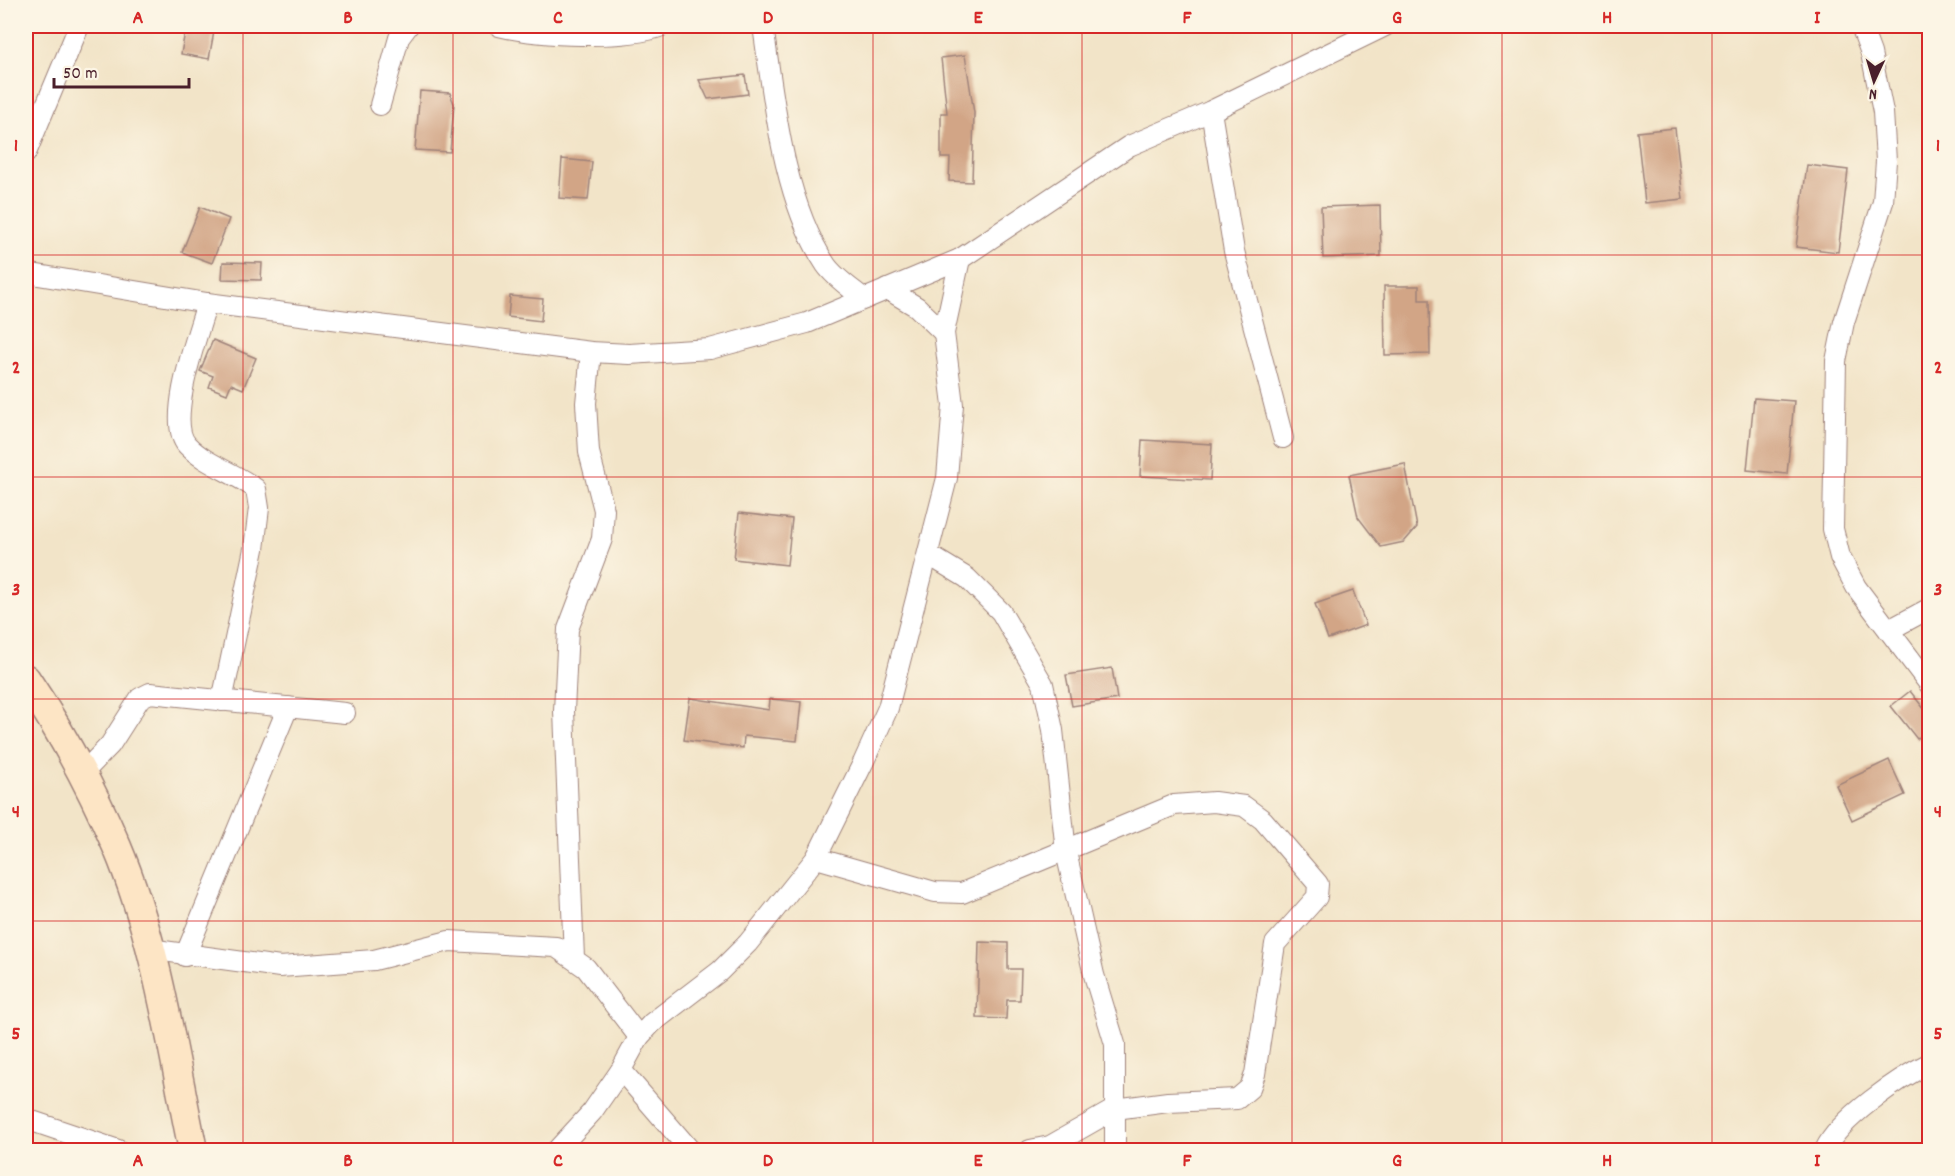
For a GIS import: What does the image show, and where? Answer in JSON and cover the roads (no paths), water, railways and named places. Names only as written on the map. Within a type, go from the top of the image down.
[{"type":"street","points":[[26,153],[79,26]]},
{"type":"street","points":[[380,105],[399,38],[408,26]]},
{"type":"street","points":[[500,26],[587,35],[648,31],[662,26]]},
{"type":"street","points":[[763,26],[782,150],[806,224],[827,266],[864,299]]},
{"type":"street","points":[[26,273],[207,303],[591,352],[629,354],[710,350],[807,323],[960,259],[1129,146],[1211,111],[1385,26]]},
{"type":"street","points":[[1861,26],[1871,53],[1883,112],[1886,161],[1883,202],[1847,312],[1836,361],[1833,529],[1840,557],[1856,587],[1929,685]]},
{"type":"street","points":[[1211,111],[1234,251],[1282,438]]},
{"type":"street","points":[[557,1150],[592,1112],[621,1070],[639,1037],[652,1023],[720,971],[748,943],[816,858],[888,708],[947,478],[953,405],[944,333],[960,259]]},
{"type":"street","points":[[887,289],[917,307],[944,333]]},
{"type":"street","points":[[207,303],[183,381],[180,419],[184,443],[207,462],[237,474],[256,489],[259,508],[254,549],[222,701]]},
{"type":"street","points":[[574,958],[564,711],[568,629],[602,539],[604,510],[589,452],[586,403],[591,352]]},
{"type":"street","points":[[929,555],[967,578],[1001,612],[1044,684],[1053,730],[1066,852],[1094,975],[1115,1044],[1115,1150]]},
{"type":"street","points":[[1889,630],[1929,608]]},
{"type":"street","points":[[26,679],[50,715],[117,847],[149,949],[193,1150]]},
{"type":"street","points":[[81,775],[110,745],[140,698],[150,693],[345,713]]},
{"type":"street","points":[[185,956],[288,707]]},
{"type":"street","points":[[816,858],[935,892],[962,893],[1066,852],[1174,805],[1214,802],[1244,806],[1263,820],[1318,884],[1317,897],[1275,944],[1255,1074],[1250,1088],[1238,1099],[1168,1101],[1115,1109],[1050,1146],[1030,1150]]},
{"type":"street","points":[[149,949],[185,956],[280,967],[374,960],[449,941],[556,947],[586,968],[639,1037]]},
{"type":"street","points":[[1825,1150],[1838,1129],[1892,1084],[1929,1063]]},
{"type":"street","points":[[621,1070],[690,1150]]},
{"type":"street","points":[[26,1119],[118,1150]]}]
